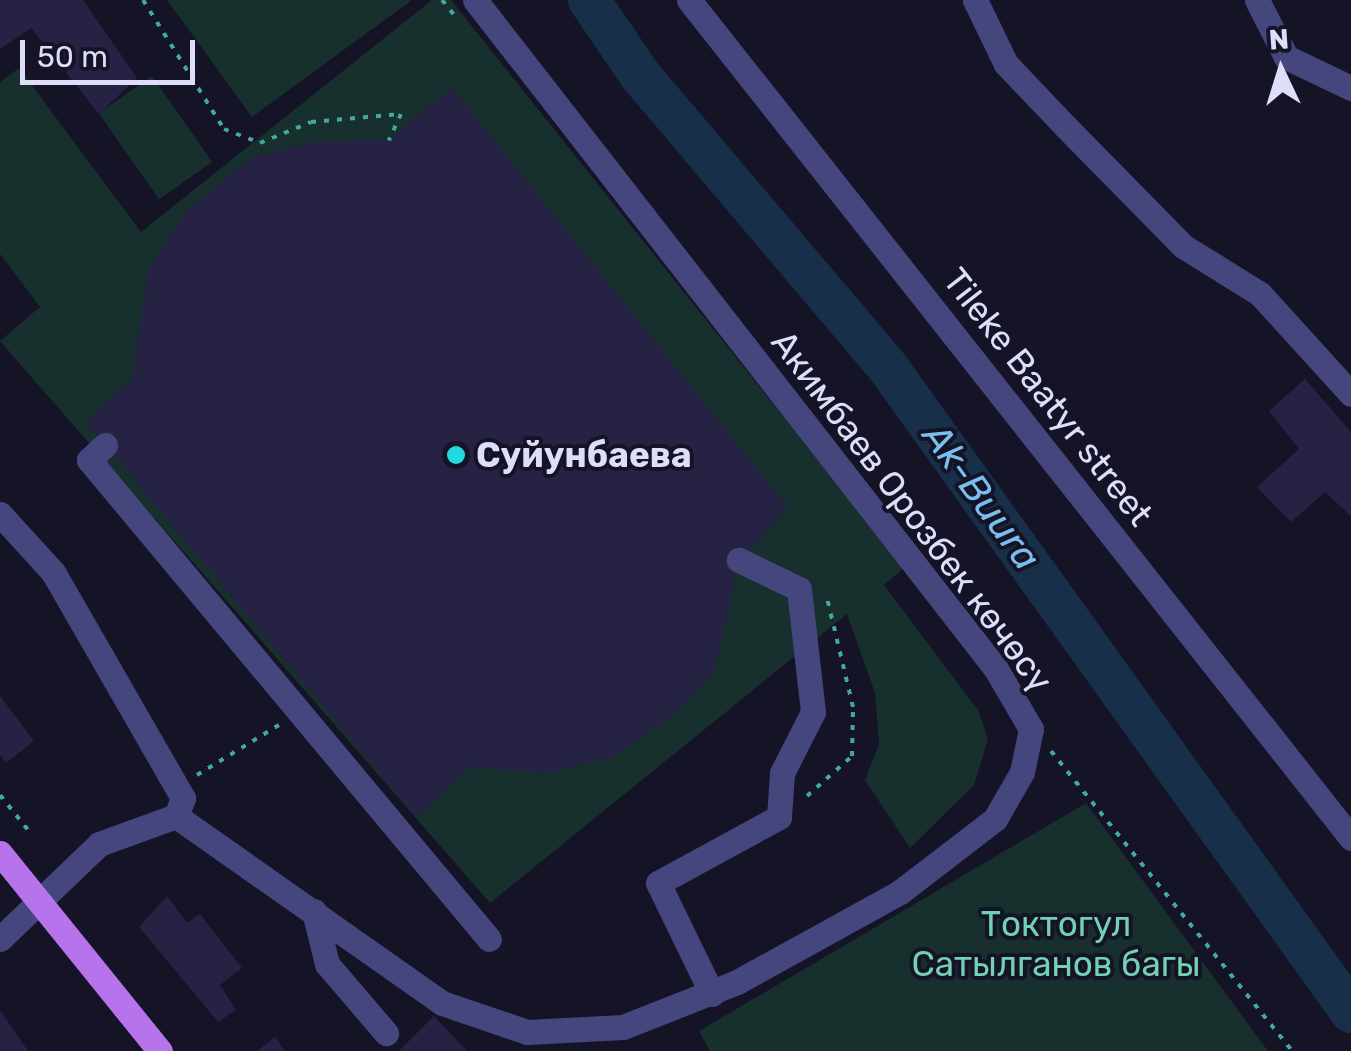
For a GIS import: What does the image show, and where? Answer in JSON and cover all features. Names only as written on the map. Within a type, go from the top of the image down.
[{"type":"main road","points":[[0,853],[160,1051]]},
{"type":"street","name":"Акимбаев Орозбек көчөсү","points":[[176,816],[442,1003],[526,1032],[623,1027],[712,994],[900,892],[995,819],[1022,772],[1031,730],[984,653],[474,0]]},
{"type":"street","name":"Tileke Baatyr street","points":[[689,0],[1351,838]]},
{"type":"street","points":[[975,0],[1006,64],[1066,127],[1183,246],[1260,294],[1351,394]]},
{"type":"street","points":[[1257,0],[1286,57],[1351,88]]},
{"type":"street","points":[[105,444],[89,460],[489,939]]},
{"type":"street","points":[[0,514],[53,572],[184,798],[176,816],[100,844],[42,906],[0,939]]},
{"type":"street","points":[[712,994],[658,883],[779,817],[782,772],[813,712],[800,588],[739,560]]},
{"type":"street","points":[[314,910],[327,964],[386,1033]]},
{"type":"path","points":[[143,0],[224,129],[260,143],[311,122],[401,114],[389,140]]},
{"type":"path","points":[[189,779],[300,712]]},
{"type":"path","points":[[1031,730],[1292,1051]]},
{"type":"path","points":[[0,795],[32,835]]},
{"type":"green space","points":[[167,0],[412,0],[252,117]]},
{"type":"green space","name":"Суйунбаева","points":[[432,0],[451,0],[904,568],[884,585],[978,710],[988,739],[974,785],[910,848],[865,780],[879,744],[875,693],[847,614],[490,903],[0,341],[40,307],[0,254],[0,82],[19,68],[141,232]]},
{"type":"green space","points":[[152,76],[212,162],[159,199],[99,113]]},
{"type":"green space","name":"Токтогул Сатылганов багы","points":[[1086,803],[1268,1051],[710,1051],[699,1031]]},
{"type":"building","points":[[0,0],[83,0],[137,78],[99,114],[31,28],[0,49]]},
{"type":"building","name":"Суйунбаева","points":[[452,88],[788,508],[739,560],[715,669],[680,710],[616,755],[549,773],[470,767],[416,817],[86,422],[132,379],[149,268],[185,212],[250,158],[318,141],[389,140]]},
{"type":"building","points":[[1305,379],[1351,432],[1351,516],[1325,492],[1291,522],[1257,487],[1299,449],[1269,411]]},
{"type":"building","points":[[0,696],[34,741],[6,763],[0,755]]},
{"type":"building","points":[[167,896],[187,923],[200,914],[242,968],[220,985],[236,1010],[218,1022],[139,927]]},
{"type":"building","points":[[0,1010],[28,1051],[0,1051]]},
{"type":"building","points":[[434,1016],[467,1051],[399,1051]]},
{"type":"building","points":[[275,1037],[285,1051],[257,1051]]},
{"type":"waterway","name":"Ak-Buura","points":[[589,0],[640,75],[889,369],[1351,1012]]},
{"type":"place","name":"Суйунбаева","points":[[456,455]]}]
